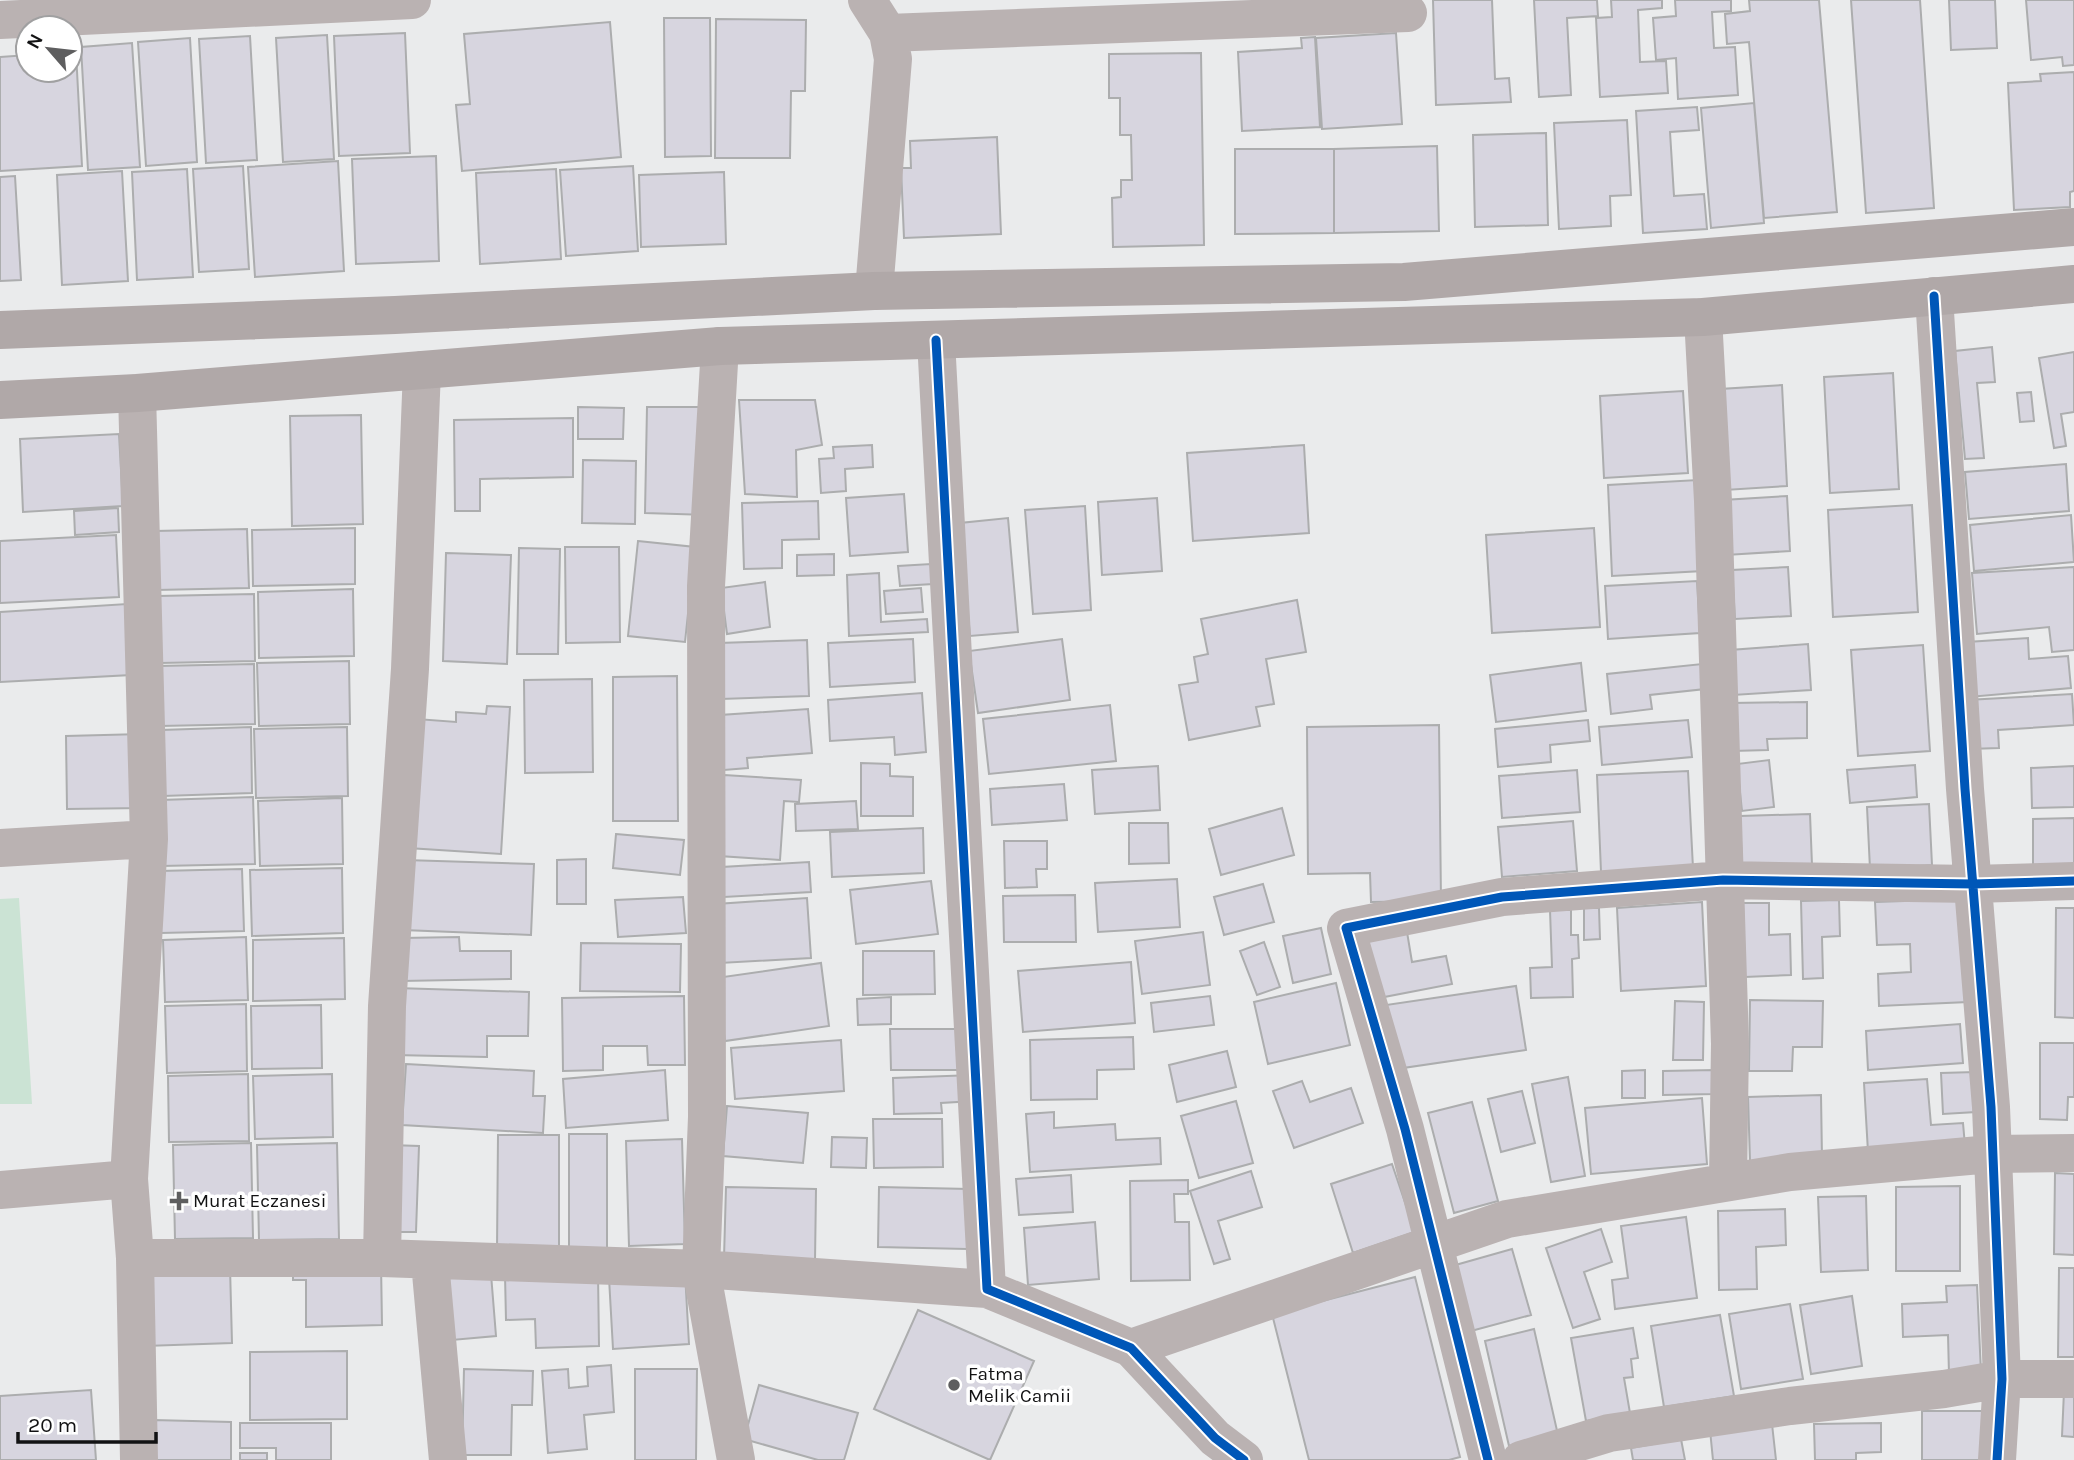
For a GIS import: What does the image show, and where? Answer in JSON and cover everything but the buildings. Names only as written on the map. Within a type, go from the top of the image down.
[{"type":"main road","points":[[0,330],[874,292],[1404,282],[2074,227]]},
{"type":"main road","points":[[0,400],[137,393],[720,346],[1703,317],[2074,285]]},
{"type":"street","points":[[0,20],[412,0]]},
{"type":"street","points":[[867,0],[888,33],[893,59],[874,292]]},
{"type":"street","points":[[888,33],[1408,13]]},
{"type":"street","points":[[1934,296],[1973,884],[1991,1107],[2003,1379],[1997,1460]]},
{"type":"street","points":[[1703,317],[1713,500],[1730,1044],[1728,1181]]},
{"type":"street","points":[[936,340],[987,1289]]},
{"type":"street","points":[[720,346],[706,586],[707,1117],[701,1269],[736,1460]]},
{"type":"street","points":[[382,1258],[387,1006],[410,669],[422,370]]},
{"type":"street","points":[[137,393],[149,839],[129,1179],[135,1258],[139,1460]]},
{"type":"street","points":[[0,848],[149,839]]},
{"type":"street","points":[[1488,1460],[1405,1129],[1346,928],[1502,897],[1723,880],[1973,884],[2074,881]]},
{"type":"street","points":[[1131,1348],[1433,1242],[1507,1219],[1790,1172],[1991,1154],[2074,1153]]},
{"type":"street","points":[[0,1190],[129,1179]]},
{"type":"street","points":[[135,1258],[382,1258],[430,1262],[701,1269],[987,1289],[1131,1348],[1215,1438],[1244,1460]]},
{"type":"street","points":[[430,1262],[449,1460]]},
{"type":"street","points":[[1521,1460],[1609,1433],[2003,1379],[2074,1379]]},
{"type":"green space","points":[[19,898],[32,1104],[0,1104],[0,899]]},
{"type":"cycle path","points":[[1934,296],[1965,789],[1991,1107],[2002,1379],[1997,1460]]},
{"type":"cycle path","points":[[936,340],[987,1289],[1131,1348],[1215,1438],[1244,1460]]},
{"type":"cycle path","points":[[1488,1460],[1405,1129],[1346,928],[1502,897],[1723,880],[1973,884],[2074,881]]},
{"type":"place","name":"Murat Eczanesi","points":[[179,1201]]},
{"type":"place","name":"Fatma Melik Camii","points":[[954,1385]]}]
